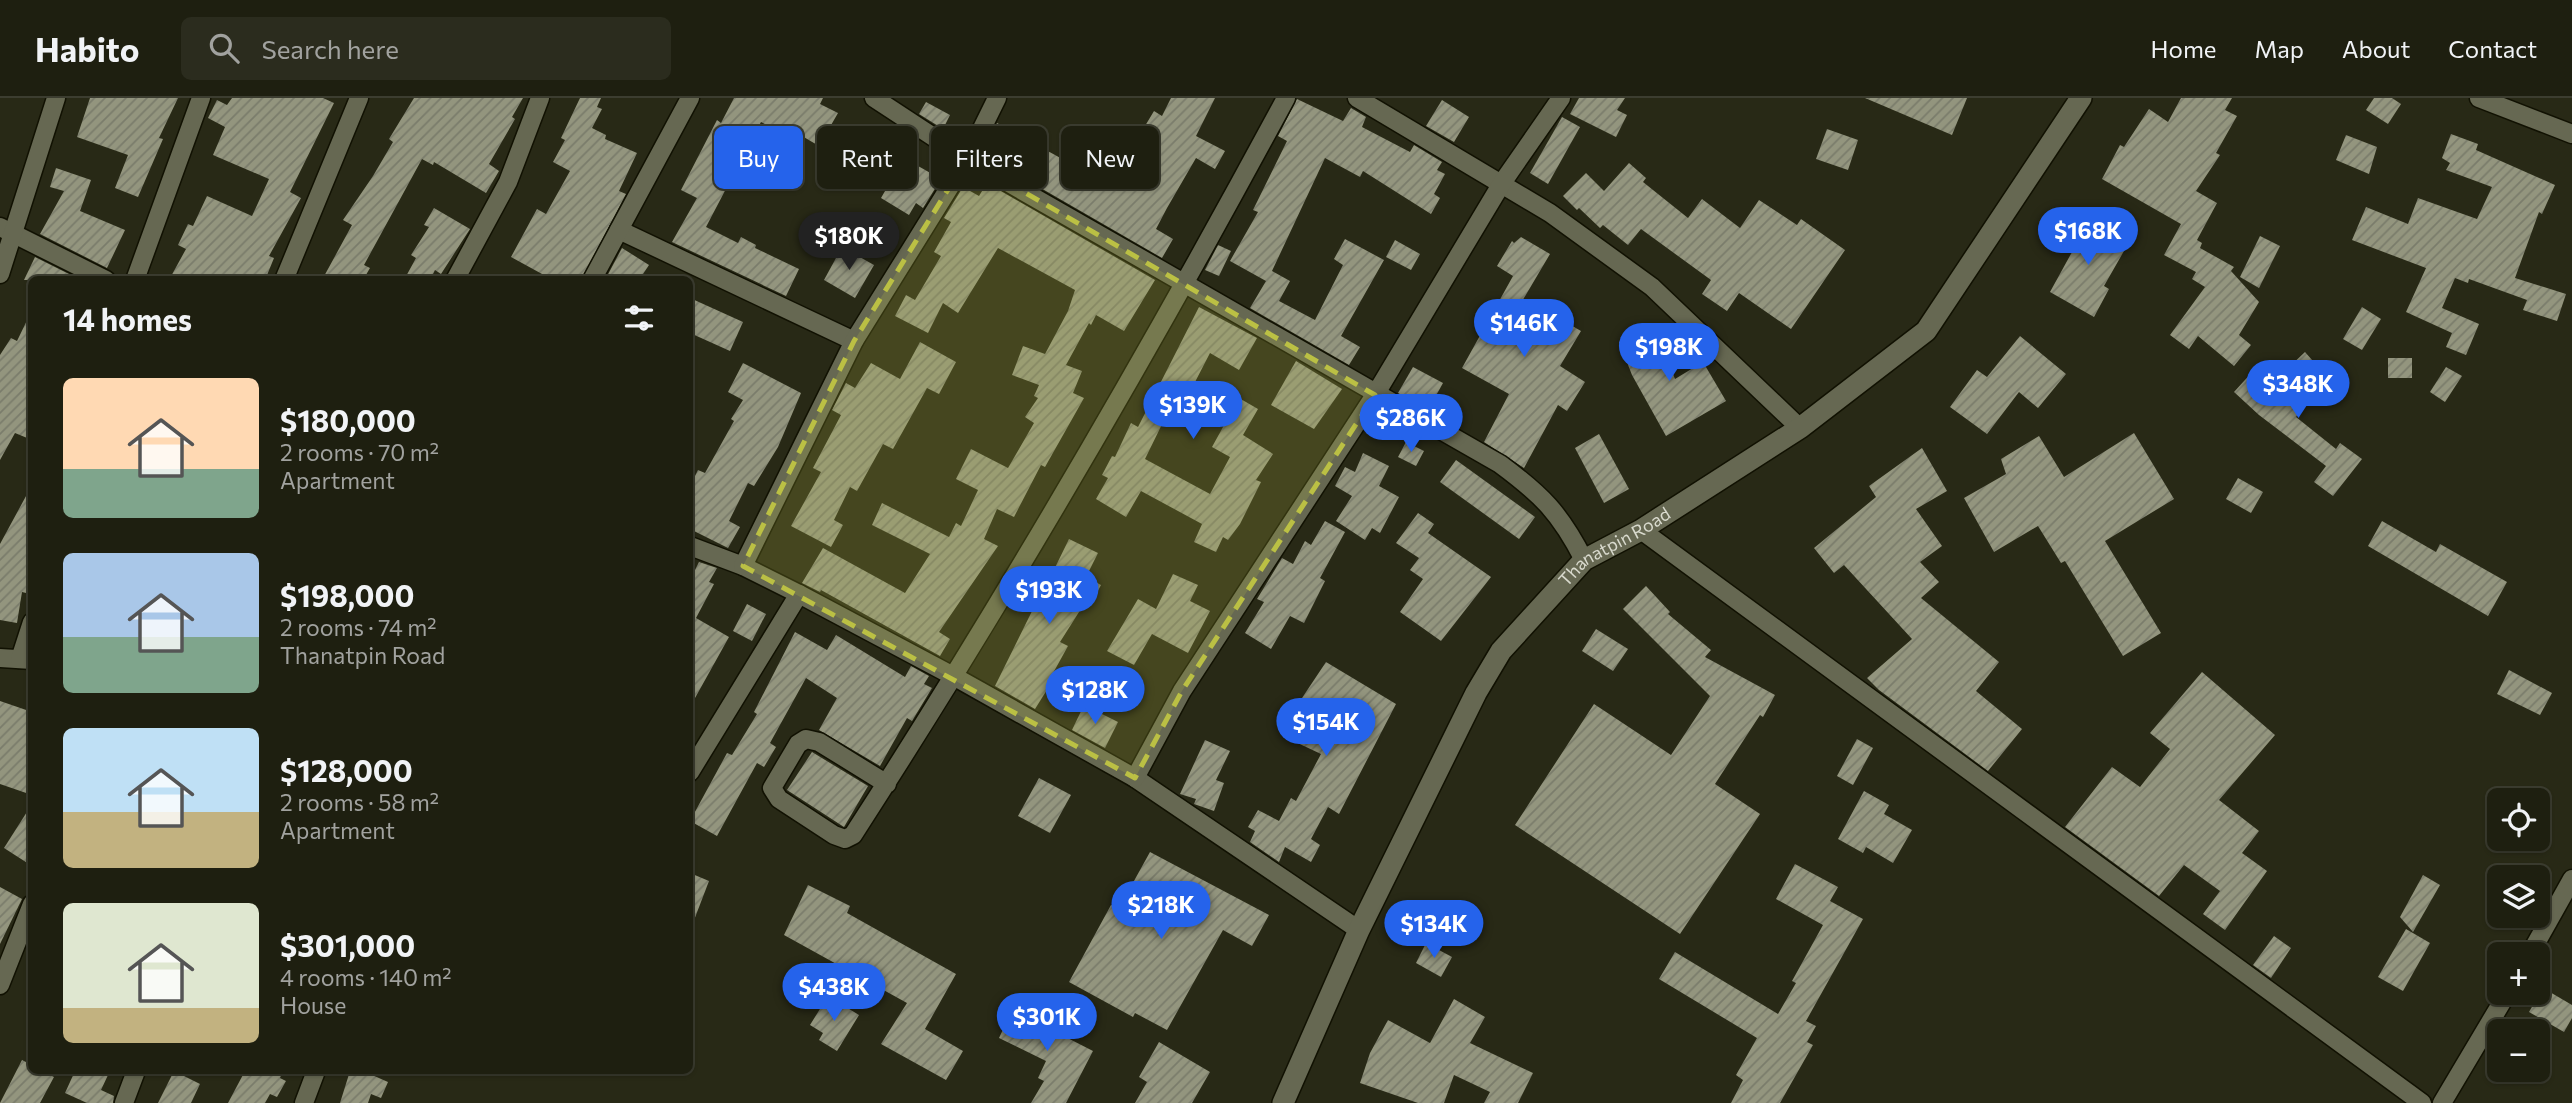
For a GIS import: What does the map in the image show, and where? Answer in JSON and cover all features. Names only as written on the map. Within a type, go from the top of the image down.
[{"type":"main road","name":"Thanatpin Road","points":[[1283,1103],[1359,930],[1476,694],[1502,651],[1584,560],[1641,530],[1800,428],[1926,331],[2081,98]]},
{"type":"street","points":[[0,274],[6,231],[57,98]]},
{"type":"street","points":[[136,276],[201,98]]},
{"type":"street","points":[[286,276],[359,98]]},
{"type":"street","points":[[457,276],[508,182],[540,98]]},
{"type":"street","points":[[594,276],[690,98]]},
{"type":"street","points":[[874,98],[931,135]]},
{"type":"street","points":[[983,126],[997,98]]},
{"type":"street","points":[[887,784],[819,742],[806,739],[798,744],[772,788],[779,799],[834,835],[845,839],[853,835],[887,784],[955,677],[1186,285],[1286,98]]},
{"type":"street","points":[[1357,98],[1550,213],[1652,287],[1800,428]]},
{"type":"street","points":[[1135,778],[1182,691],[1375,395],[1502,183],[1561,98]]},
{"type":"street","points":[[2479,98],[2572,134]]},
{"type":"street","points":[[743,566],[854,341],[948,189]]},
{"type":"street","points":[[1019,189],[1375,395],[1500,464],[1537,491],[1566,524],[1584,560]]},
{"type":"street","points":[[619,230],[854,341]]},
{"type":"street","points":[[6,231],[98,276]]},
{"type":"street","points":[[1641,530],[2422,1103]]},
{"type":"street","points":[[693,546],[743,566],[799,594],[955,677],[1135,778],[1359,930]]},
{"type":"street","points":[[693,767],[799,594]]},
{"type":"street","points":[[0,658],[26,660]]},
{"type":"street","points":[[2537,942],[2572,879]]},
{"type":"street","points":[[0,985],[28,914]]},
{"type":"street","points":[[2442,1103],[2500,1005]]},
{"type":"street","points":[[124,1103],[135,1074]]},
{"type":"street","points":[[304,1103],[315,1074]]},
{"type":"highlighted area","points":[[967,159],[1375,395],[1182,691],[1135,778],[743,566],[854,341]]},
{"type":"building","points":[[90,98],[178,98],[159,138],[163,139],[138,197],[115,188],[128,155],[77,137]]},
{"type":"building","points":[[232,98],[323,98],[334,103],[290,192],[301,198],[269,256],[274,258],[267,276],[171,276],[186,249],[178,245],[188,224],[193,226],[207,196],[252,216],[269,179],[213,155],[225,127],[208,118],[217,100],[227,105]]},
{"type":"building","points":[[414,98],[523,98],[512,117],[515,119],[489,164],[499,171],[486,193],[434,162],[433,165],[422,159],[364,265],[370,268],[365,276],[324,276],[352,225],[343,220],[393,142],[389,139]]},
{"type":"building","points":[[580,98],[601,98],[597,107],[602,109],[592,128],[606,135],[605,139],[637,153],[619,191],[626,194],[583,276],[546,276],[511,257],[537,209],[546,214],[570,171],[553,162],[565,140],[561,138]]},
{"type":"building","points":[[734,98],[823,98],[820,104],[838,113],[831,126],[817,126],[817,145],[803,137],[803,126],[768,126],[761,122],[759,126],[714,126],[714,189],[726,189],[706,227],[738,243],[741,237],[756,245],[755,248],[799,269],[786,296],[672,242],[697,198],[681,190],[717,120],[721,123]]},
{"type":"building","points":[[1171,98],[1215,98],[1196,136],[1225,151],[1215,169],[1196,158],[1156,229],[1173,239],[1162,258],[1043,189],[1047,189],[1047,151],[1061,158],[1061,189],[1159,189],[1159,126],[1145,126],[1154,111],[1162,116]]},
{"type":"building","points":[[1579,98],[1625,98],[1617,110],[1627,115],[1616,137],[1570,114]]},
{"type":"building","points":[[1865,98],[1967,98],[1952,135]]},
{"type":"building","points":[[2181,98],[2232,98],[2225,110],[2237,116],[2216,153],[2220,155],[2196,191],[2217,203],[2197,240],[2202,243],[2200,248],[2234,267],[2231,271],[2259,302],[2239,335],[2251,345],[2234,366],[2198,336],[2189,349],[2170,335],[2205,287],[2192,279],[2196,272],[2164,255],[2181,224],[2102,179],[2120,145],[2124,147],[2149,109],[2168,122]]},
{"type":"building","points":[[2374,98],[2392,98],[2401,104],[2388,124],[2366,110]]},
{"type":"building","points":[[1297,99],[1343,121],[1351,108],[1366,117],[1362,127],[1410,152],[1414,145],[1442,162],[1437,170],[1445,174],[1434,194],[1440,198],[1431,214],[1363,171],[1360,177],[1325,158],[1272,271],[1290,281],[1279,301],[1315,320],[1343,265],[1334,259],[1345,239],[1384,260],[1341,336],[1360,347],[1349,365],[1250,308],[1266,281],[1230,261],[1258,212],[1253,210],[1287,141],[1278,136]]},
{"type":"building","points":[[1442,100],[1469,117],[1454,142],[1426,126]]},
{"type":"building","points":[[926,102],[950,115],[944,126],[938,126],[919,114]]},
{"type":"building","points":[[1562,117],[1580,127],[1548,184],[1530,173]]},
{"type":"building","points":[[1827,129],[1858,140],[1848,170],[1816,159]]},
{"type":"building","points":[[2451,134],[2478,144],[2476,150],[2555,185],[2542,214],[2539,212],[2515,278],[2566,294],[2557,321],[2523,310],[2527,300],[2469,279],[2468,283],[2455,278],[2442,308],[2479,324],[2466,355],[2446,347],[2452,333],[2406,312],[2426,268],[2352,240],[2366,207],[2408,224],[2418,198],[2477,219],[2492,187],[2446,170],[2450,163],[2442,158]]},
{"type":"building","points":[[2346,135],[2377,147],[2369,174],[2336,160]]},
{"type":"building","points":[[1629,163],[1646,178],[1643,182],[1688,218],[1702,199],[1740,228],[1759,200],[1797,225],[1801,219],[1845,250],[1791,329],[1739,293],[1727,311],[1702,294],[1711,280],[1641,229],[1628,245],[1603,225],[1600,228],[1563,196],[1586,173],[1604,191]]},
{"type":"building","points":[[917,165],[931,173],[931,189],[935,189],[923,208],[916,203],[909,215],[881,198],[886,189],[917,189]]},
{"type":"building","points":[[56,168],[91,180],[80,211],[125,230],[107,268],[40,234],[64,191],[50,187]]},
{"type":"building","points":[[962,189],[979,196],[983,189],[997,189],[1155,280],[1124,331],[1096,315],[1091,325],[1089,323],[1066,365],[1082,371],[1073,393],[1084,398],[1045,467],[1041,465],[1014,517],[997,509],[984,539],[998,546],[939,632],[950,639],[940,656],[821,590],[820,592],[802,583],[823,548],[905,593],[930,554],[872,525],[882,503],[949,537],[956,523],[961,526],[978,490],[956,479],[971,449],[1008,468],[1034,423],[1025,417],[1038,398],[1034,396],[1039,385],[1012,375],[1023,346],[1045,354],[1068,311],[1075,290],[998,248],[958,313],[943,303],[928,333],[895,316],[906,295],[915,300],[941,256],[934,252],[951,222],[944,218]]},
{"type":"building","points":[[434,208],[470,229],[441,274],[435,270],[432,276],[406,276],[416,258],[411,255],[429,227],[424,225]]},
{"type":"building","points":[[2080,217],[2128,244],[2104,286],[2109,289],[2094,317],[2050,292],[2072,252],[2063,247]]},
{"type":"building","points":[[2260,236],[2280,246],[2259,288],[2240,277]]},
{"type":"building","points":[[1521,237],[1550,254],[1521,303],[1560,324],[1562,320],[1581,331],[1560,366],[1585,382],[1567,411],[1558,405],[1524,468],[1484,442],[1509,394],[1462,368],[1513,276],[1497,266],[1512,241],[1514,243]]},
{"type":"building","points":[[1395,240],[1420,254],[1411,270],[1386,257]]},
{"type":"building","points":[[1218,245],[1231,251],[1219,276],[1205,270]]},
{"type":"building","points":[[842,247],[874,265],[855,298],[824,280]]},
{"type":"building","points":[[622,248],[649,265],[642,276],[607,276]]},
{"type":"building","points":[[35,257],[73,276],[28,276],[28,280],[24,280]]},
{"type":"building","points":[[693,299],[743,322],[730,351],[693,334]]},
{"type":"building","points":[[1199,307],[1257,338],[1239,370],[1210,353],[1179,413],[1170,408],[1145,459],[1210,494],[1230,457],[1212,447],[1239,398],[1258,409],[1243,435],[1273,454],[1256,480],[1261,482],[1240,524],[1228,540],[1223,537],[1216,552],[1194,542],[1202,524],[1141,491],[1126,517],[1096,499],[1108,478],[1102,475],[1112,456],[1115,457],[1131,423],[1138,427]]},
{"type":"building","points":[[2362,307],[2381,319],[2362,350],[2343,339]]},
{"type":"building","points":[[28,318],[28,438],[15,433],[0,460],[0,355],[11,338],[17,341]]},
{"type":"building","points":[[1655,328],[1675,379],[1703,362],[1726,401],[1666,436],[1632,375],[1619,342]]},
{"type":"building","points":[[2020,336],[2066,374],[2038,408],[2019,392],[1987,434],[1950,407],[1977,370],[1987,377]]},
{"type":"building","points":[[920,342],[956,362],[939,394],[927,388],[893,449],[883,444],[857,491],[850,487],[834,520],[843,525],[831,547],[791,526],[821,472],[813,468],[841,415],[832,410],[846,383],[855,388],[871,363],[900,379]]},
{"type":"building","points":[[2305,352],[2320,369],[2286,401],[2300,411],[2296,417],[2336,449],[2340,443],[2362,459],[2333,496],[2314,482],[2326,466],[2259,415],[2234,392],[2254,370],[2270,385]]},
{"type":"building","points":[[2388,358],[2412,358],[2412,378],[2388,378]]},
{"type":"building","points":[[1296,361],[1342,389],[1314,429],[1271,405]]},
{"type":"building","points":[[743,363],[801,393],[778,447],[754,486],[748,483],[729,521],[740,527],[728,548],[693,530],[693,480],[698,470],[705,473],[743,400],[728,392]]},
{"type":"building","points":[[1413,367],[1443,383],[1428,410],[1398,393]]},
{"type":"building","points":[[2446,367],[2462,376],[2445,402],[2430,392]]},
{"type":"building","points":[[2134,433],[2174,499],[2105,541],[2161,633],[2123,656],[2065,561],[2061,563],[2038,526],[1994,552],[1964,498],[2006,474],[2001,459],[2039,436],[2064,477]]},
{"type":"building","points":[[1599,434],[1629,489],[1604,503],[1575,448]]},
{"type":"building","points":[[1406,442],[1424,451],[1416,466],[1398,457]]},
{"type":"building","points":[[1922,448],[1947,491],[1916,509],[1942,546],[1920,562],[1939,582],[1921,598],[1999,662],[1976,691],[2022,729],[1988,771],[1879,690],[1867,678],[1912,639],[1844,565],[1834,573],[1814,548],[1876,497],[1869,486]]},
{"type":"building","points":[[1363,453],[1389,466],[1379,486],[1399,497],[1380,533],[1372,528],[1365,540],[1336,521],[1352,496],[1335,486],[1345,467],[1355,472]]},
{"type":"building","points":[[1456,460],[1535,517],[1519,539],[1440,482]]},
{"type":"building","points":[[2238,478],[2263,492],[2251,513],[2226,499]]},
{"type":"building","points":[[28,492],[28,587],[26,593],[22,592],[17,623],[0,620],[0,544]]},
{"type":"building","points":[[1418,513],[1434,524],[1428,533],[1491,577],[1441,641],[1400,612],[1423,579],[1410,570],[1419,558],[1396,543]]},
{"type":"building","points":[[1325,521],[1345,532],[1320,578],[1325,581],[1304,623],[1290,616],[1271,649],[1245,633],[1264,602],[1257,599],[1282,558],[1293,564],[1305,541],[1311,545]]},
{"type":"building","points":[[2382,521],[2436,552],[2440,544],[2507,582],[2488,616],[2368,546]]},
{"type":"building","points":[[1069,539],[1098,553],[1086,577],[1101,585],[1091,604],[1086,601],[1060,642],[1068,646],[1052,675],[1055,677],[1035,709],[995,686],[1036,603],[1033,601],[1045,583],[1047,584]]},
{"type":"building","points":[[699,562],[717,568],[709,582],[714,584],[696,618],[729,637],[693,702],[693,574]]},
{"type":"building","points":[[1173,574],[1198,585],[1190,601],[1210,611],[1188,653],[1152,634],[1134,665],[1107,651],[1138,599],[1156,609]]},
{"type":"building","points":[[1646,586],[1670,612],[1668,614],[1711,650],[1705,657],[1775,695],[1763,717],[1760,715],[1715,784],[1760,814],[1680,934],[1515,825],[1594,704],[1671,755],[1710,696],[1623,609]]},
{"type":"building","points":[[747,604],[766,614],[752,641],[733,631]]},
{"type":"building","points":[[1596,629],[1628,649],[1613,671],[1582,651]]},
{"type":"building","points":[[795,632],[827,650],[836,635],[905,677],[911,666],[929,676],[924,684],[932,688],[912,721],[907,718],[880,766],[819,730],[837,698],[806,678],[770,743],[776,747],[764,767],[757,763],[717,836],[693,823],[693,815],[727,753],[732,755],[757,714],[754,712]]},
{"type":"building","points":[[1326,662],[1396,704],[1339,814],[1328,807],[1311,839],[1320,845],[1311,862],[1285,847],[1279,862],[1250,842],[1255,831],[1248,827],[1258,810],[1279,821],[1291,798],[1296,801],[1321,754],[1287,738],[1301,710],[1296,707]]},
{"type":"building","points":[[2509,670],[2552,693],[2540,715],[2497,694]]},
{"type":"building","points":[[2202,672],[2275,735],[2219,800],[2259,831],[2242,853],[2267,871],[2225,930],[2203,914],[2220,891],[2184,865],[2159,896],[2065,827],[2112,767],[2140,787],[2170,749],[2150,733]]},
{"type":"building","points":[[0,701],[28,711],[28,794],[0,784]]},
{"type":"building","points":[[1084,705],[1118,722],[1105,748],[1072,730]]},
{"type":"building","points":[[1857,739],[1873,748],[1853,785],[1837,776]]},
{"type":"building","points":[[1205,740],[1230,751],[1216,780],[1224,783],[1214,811],[1194,804],[1196,799],[1180,794]]},
{"type":"building","points":[[812,752],[868,786],[844,827],[787,790]]},
{"type":"building","points":[[1039,778],[1071,795],[1050,833],[1018,816]]},
{"type":"building","points":[[1864,791],[1889,805],[1884,814],[1912,830],[1893,863],[1866,847],[1863,853],[1838,839]]},
{"type":"building","points":[[28,810],[28,863],[4,848]]},
{"type":"building","points":[[1150,852],[1269,915],[1252,946],[1223,930],[1167,1030],[1135,1013],[1133,1017],[1069,982],[1111,905],[1119,908]]},
{"type":"building","points":[[1795,864],[1838,887],[1830,901],[1863,919],[1806,1021],[1816,1026],[1807,1042],[1813,1045],[1780,1103],[1731,1103],[1743,1080],[1736,1075],[1757,1038],[1659,979],[1675,952],[1778,1014],[1796,983],[1792,981],[1823,925],[1776,899]]},
{"type":"building","points":[[693,874],[709,881],[693,923]]},
{"type":"building","points":[[2423,875],[2440,885],[2413,932],[2400,917]]},
{"type":"building","points":[[808,885],[850,906],[847,913],[956,974],[925,1029],[963,1051],[946,1080],[881,1044],[907,1003],[784,935]]},
{"type":"building","points":[[0,887],[22,899],[0,944]]},
{"type":"building","points":[[2406,929],[2430,943],[2403,991],[2378,977]]},
{"type":"building","points":[[2274,936],[2291,948],[2271,978],[2253,965]]},
{"type":"building","points":[[1426,943],[1452,957],[1441,977],[1416,963]]},
{"type":"building","points":[[2550,992],[2572,1005],[2572,1018],[2564,1032],[2550,1024],[2550,1019],[2541,1019],[2529,1012],[2533,1005],[2550,1005]]},
{"type":"building","points":[[828,996],[859,1015],[837,1051],[819,1040],[823,1033],[810,1025]]},
{"type":"building","points":[[1454,999],[1485,1017],[1470,1043],[1533,1073],[1518,1103],[1484,1103],[1490,1092],[1454,1075],[1444,1103],[1418,1103],[1360,1083],[1370,1053],[1388,1020],[1430,1043]]},
{"type":"building","points":[[1016,1002],[1052,1019],[1048,1028],[1093,1051],[1066,1103],[1031,1103],[1044,1081],[1038,1078],[1046,1061],[999,1038]]},
{"type":"building","points":[[1159,1042],[1210,1072],[1192,1103],[1135,1103],[1147,1082],[1139,1077]]},
{"type":"building","points":[[22,1060],[28,1063],[28,1074],[48,1074],[54,1077],[40,1103],[0,1103]]},
{"type":"building","points":[[74,1074],[106,1074],[108,1075],[101,1090],[114,1096],[113,1103],[87,1103],[65,1093]]},
{"type":"building","points":[[172,1074],[180,1074],[200,1084],[191,1103],[158,1103]]},
{"type":"building","points":[[243,1074],[282,1074],[280,1078],[286,1081],[277,1097],[270,1094],[265,1103],[228,1103]]},
{"type":"building","points":[[349,1074],[370,1074],[388,1082],[381,1098],[371,1094],[368,1103],[340,1103]]}]
